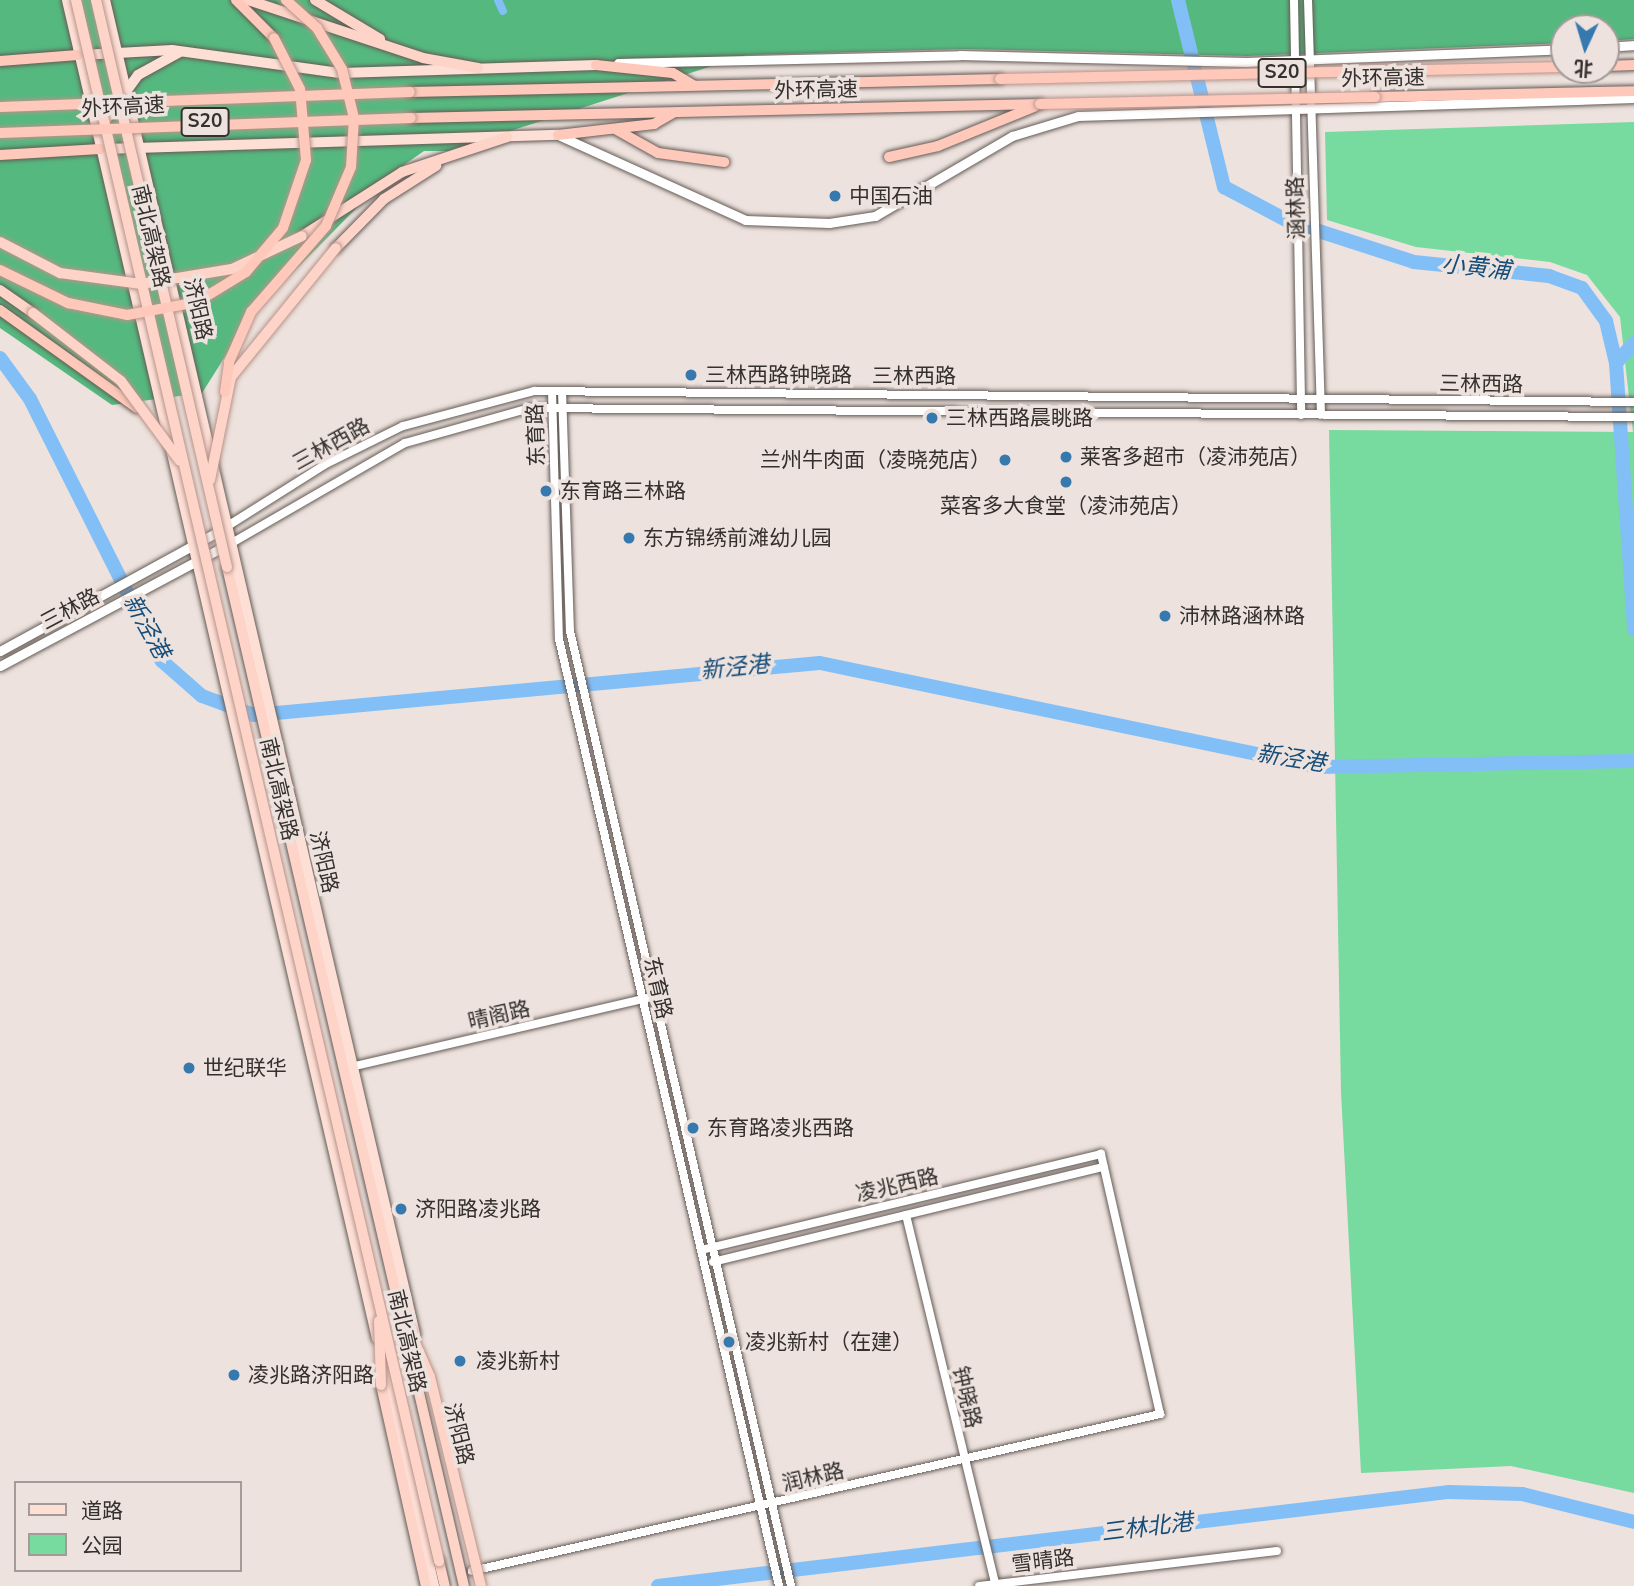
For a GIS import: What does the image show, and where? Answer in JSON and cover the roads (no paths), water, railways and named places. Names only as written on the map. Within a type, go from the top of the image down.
[{"type":"highway","name":"南北高架路","points":[[76,0],[445,1586]]},
{"type":"highway","name":"南北高架路","points":[[96,0],[396,1299],[474,1585]]},
{"type":"highway","points":[[0,271],[84,308],[141,314],[210,296],[267,252],[300,189],[306,117],[282,50],[236,0]]},
{"type":"highway","points":[[248,0],[386,46],[478,68]]},
{"type":"highway","points":[[209,490],[229,362],[251,312],[326,226],[351,167],[354,118],[342,69],[317,28],[286,0]]},
{"type":"highway","points":[[315,0],[386,46]]},
{"type":"highway","points":[[0,61],[78,55]]},
{"type":"highway","points":[[596,65],[673,73],[696,86]]},
{"type":"highway","name":"外环高速","points":[[0,107],[410,92],[1550,67]]},
{"type":"highway","name":"外环高速","points":[[0,133],[411,118],[1634,91]]},
{"type":"highway","points":[[890,157],[1000,121],[1040,104]]},
{"type":"highway","points":[[558,135],[654,124],[674,112]]},
{"type":"highway","points":[[615,129],[658,153],[724,162]]},
{"type":"highway","points":[[0,242],[60,273],[141,284],[232,269],[302,236],[395,175],[507,137]]},
{"type":"highway","points":[[0,155],[100,149]]},
{"type":"highway","points":[[225,392],[251,346],[336,248],[384,198],[457,154]]},
{"type":"highway","points":[[0,290],[121,381],[167,440],[188,480]]},
{"type":"highway","points":[[0,310],[107,382],[167,440]]},
{"type":"highway","points":[[396,1299],[430,1377],[474,1585]]},
{"type":"highway","points":[[379,1304],[381,1385],[426,1586]]},
{"type":"main road","points":[[66,0],[195,545],[195,561],[225,680],[434,1586]]},
{"type":"main road","name":"济阳路","points":[[105,0],[351,1067],[474,1585]]},
{"type":"main road","points":[[78,55],[117,50],[180,52],[321,72],[960,55],[1131,63],[1246,62],[1550,50]]},
{"type":"main road","points":[[96,133],[126,88],[153,63],[180,52]]},
{"type":"main road","points":[[100,149],[140,145],[558,135],[745,220],[829,223],[875,216],[1042,123],[1148,114],[1634,98]]},
{"type":"main road","name":"三林路","points":[[0,651],[226,527]]},
{"type":"main road","name":"三林路","points":[[0,666],[230,544]]},
{"type":"street","name":"涵林路","points":[[1294,0],[1301,415]]},
{"type":"street","name":"涵林路","points":[[1308,0],[1312,195],[1321,415]]},
{"type":"street","name":"三林西路","points":[[226,527],[324,466],[403,426],[552,391],[1634,402]]},
{"type":"street","name":"东育路","points":[[552,391],[564,657],[779,1586]]},
{"type":"street","name":"东育路","points":[[562,391],[576,655],[791,1586]]},
{"type":"street","points":[[1264,397],[1264,414]]},
{"type":"street","name":"三林西路","points":[[230,544],[405,443],[466,422],[552,408],[1634,417]]},
{"type":"street","name":"晴阁路","points":[[351,1067],[655,997]]},
{"type":"street","name":"凌兆西路","points":[[701,1250],[1101,1154],[1104,1167],[705,1264]]},
{"type":"street","name":"润林路","points":[[472,1571],[772,1505],[1160,1414],[1104,1167]]},
{"type":"street","name":"钟晓路","points":[[906,1215],[963,1460],[996,1585]]},
{"type":"street","name":"雪晴路","points":[[979,1586],[1278,1551]]},
{"type":"waterway","points":[[498,0],[503,11]]},
{"type":"waterway","name":"小黄浦","points":[[1178,0],[1224,187],[1288,221],[1414,262],[1549,276],[1582,288],[1606,321],[1616,363],[1634,629]]},
{"type":"waterway","points":[[1616,363],[1634,343]]},
{"type":"waterway","name":"新泾港","points":[[0,358],[30,399],[162,661],[202,696],[254,715],[820,663],[1319,767],[1634,761]]},
{"type":"waterway","name":"三林北港","points":[[658,1586],[1449,1492],[1522,1494],[1634,1522]]},
{"type":"place","name":"中国石油","points":[[835,196]]},
{"type":"place","name":"三林西路钟晓路","points":[[691,375]]},
{"type":"place","name":"三林西路晨眺路","points":[[932,418]]},
{"type":"place","name":"莱客多超市（凌沛苑店）","points":[[1066,457]]},
{"type":"place","name":"兰州牛肉面（凌晓苑店）","points":[[1005,460]]},
{"type":"place","name":"菜客多大食堂（凌沛苑店）","points":[[1066,482]]},
{"type":"place","name":"东育路三林路","points":[[546,491]]},
{"type":"place","name":"东方锦绣前滩幼儿园","points":[[629,538]]},
{"type":"place","name":"沛林路涵林路","points":[[1165,616]]},
{"type":"place","name":"世纪联华","points":[[189,1068]]},
{"type":"place","name":"东育路凌兆西路","points":[[693,1128]]},
{"type":"place","name":"济阳路凌兆路","points":[[401,1209]]},
{"type":"place","name":"凌兆新村（在建）","points":[[729,1342]]},
{"type":"place","name":"凌兆新村","points":[[460,1361]]},
{"type":"place","name":"凌兆路济阳路","points":[[234,1375]]}]
